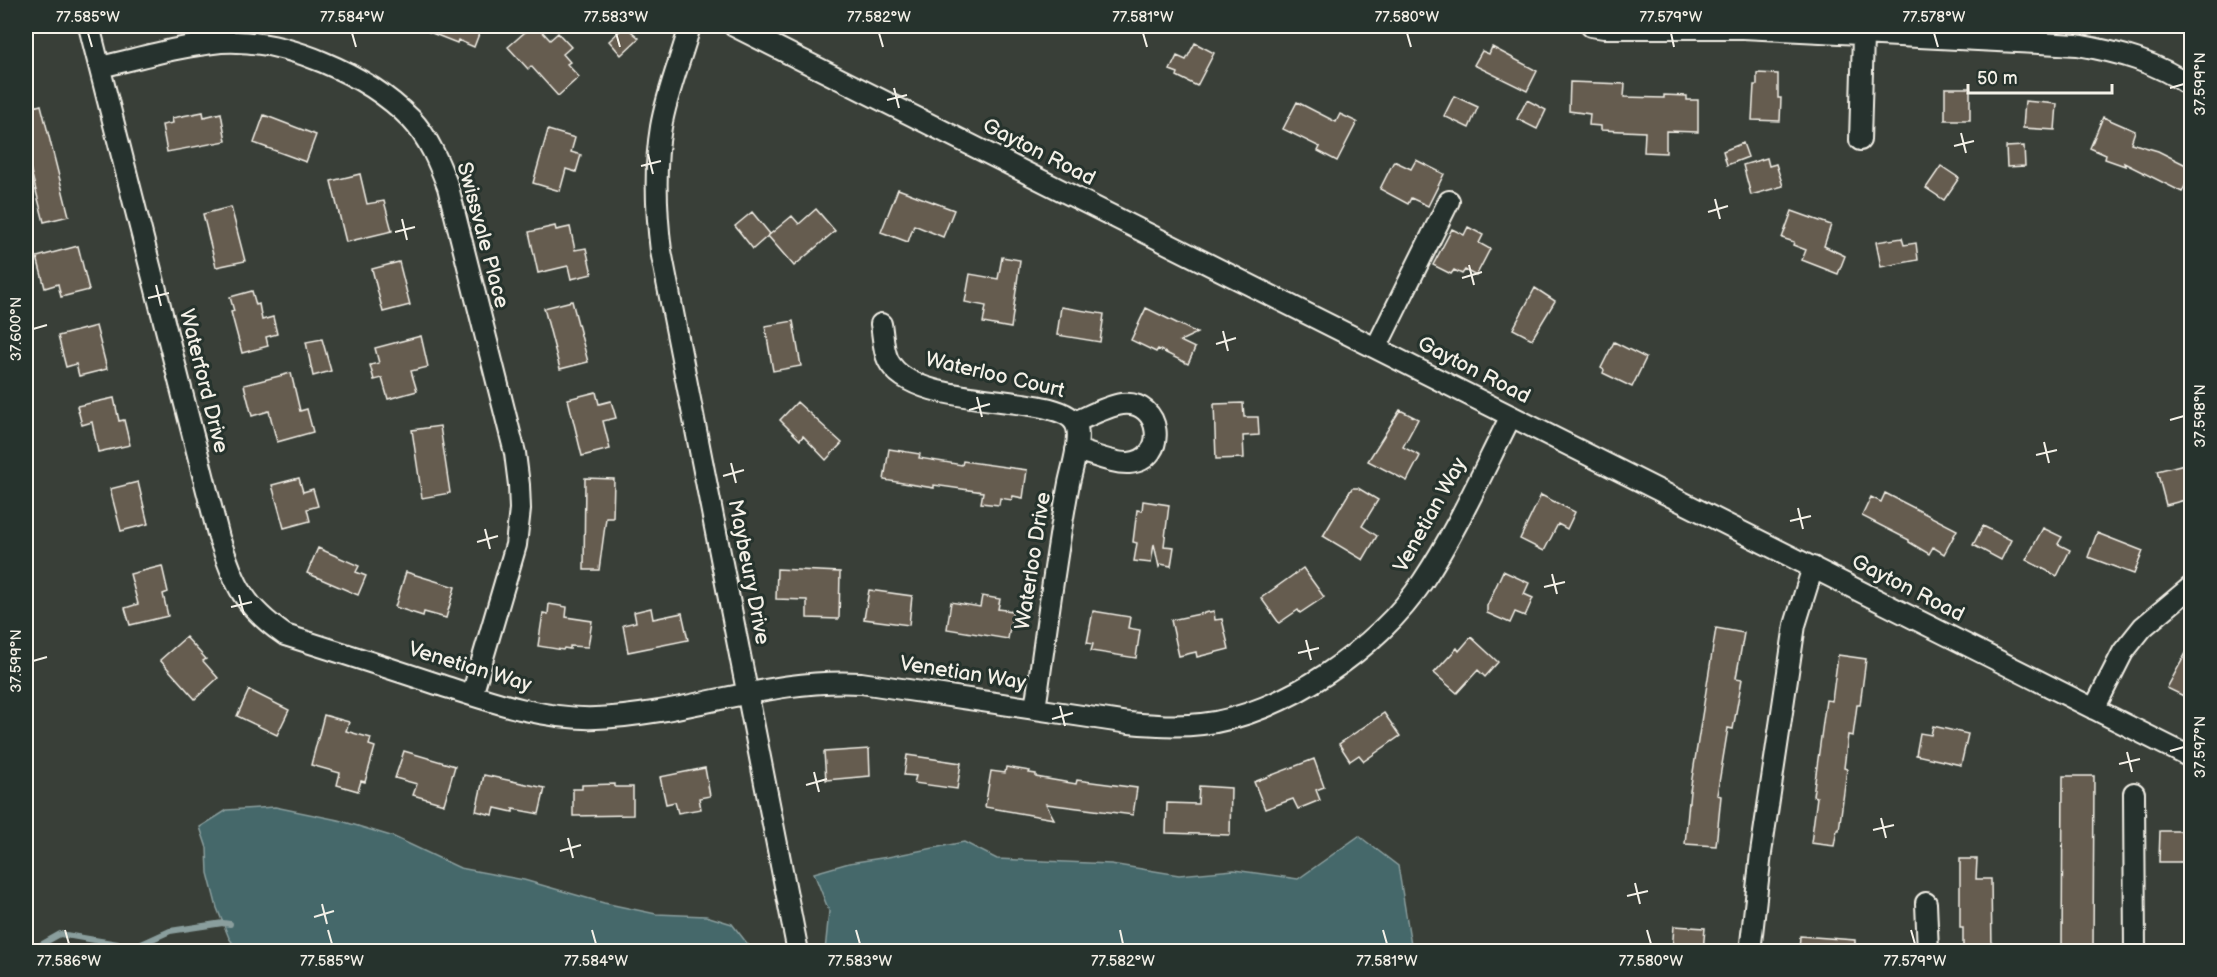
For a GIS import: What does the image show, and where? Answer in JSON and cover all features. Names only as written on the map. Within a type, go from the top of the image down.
[{"type":"street","name":"Waterford Drive","points":[[89,26],[219,538],[235,583],[249,604],[275,628]]},
{"type":"street","name":"Maybeury Drive","points":[[690,26],[673,78],[661,127],[656,171],[657,216],[661,251],[798,951]]},
{"type":"street","name":"Gayton Road","points":[[734,26],[2192,758]]},
{"type":"street","points":[[1591,26],[1604,28],[1743,27],[1863,36],[2077,45],[2107,50],[2147,62],[2176,75],[2192,87]]},
{"type":"street","points":[[1860,140],[1863,36]]},
{"type":"street","name":"Swissvale Place","points":[[100,67],[191,46],[223,42],[259,44],[320,60],[366,83],[411,119],[429,144],[448,188],[514,453],[519,485],[520,509],[516,545],[472,695]]},
{"type":"street","points":[[1376,348],[1449,201]]},
{"type":"street","name":"Waterloo Court","points":[[881,324],[888,359],[903,376],[914,382],[952,394],[1048,409],[1064,414],[1075,422],[1121,404],[1135,404],[1153,417],[1157,431],[1155,442],[1146,457],[1131,463],[1123,463],[1076,450]]},
{"type":"street","name":"Venetian Way","points":[[275,628],[285,635],[472,695],[543,714],[596,718],[632,716],[799,684],[832,681],[861,682],[1129,723],[1171,726],[1203,724],[1256,711],[1311,684],[1335,668],[1401,610],[1422,584],[1438,558],[1511,416]]},
{"type":"street","name":"Waterloo Drive","points":[[1035,709],[1064,508],[1076,450],[1078,434],[1075,422]]},
{"type":"street","points":[[1750,951],[1761,853],[1795,625],[1813,567]]},
{"type":"street","points":[[2094,709],[2123,652],[2143,627],[2192,586]]},
{"type":"street","points":[[2134,793],[2135,951]]},
{"type":"street","points":[[1926,903],[1928,951]]},
{"type":"water","points":[[275,807],[338,820],[394,837],[460,868],[524,880],[604,903],[656,914],[706,916],[732,924],[753,951],[238,951],[229,938],[217,908],[208,873],[207,848],[200,827],[227,810]]},
{"type":"water","points":[[1359,836],[1398,866],[1412,951],[825,951],[829,911],[814,873],[849,863],[964,842],[997,859],[1111,864],[1179,875],[1234,870],[1298,879]]},
{"type":"building","points":[[414,26],[482,26],[474,47],[458,40],[457,43]]},
{"type":"building","points":[[532,26],[537,26],[550,40],[558,33],[571,47],[563,54],[570,62],[567,64],[579,77],[558,96],[531,66],[528,69],[508,47]]},
{"type":"building","points":[[625,26],[639,38],[621,55],[609,41]]},
{"type":"building","points":[[1195,43],[1214,53],[1197,86],[1170,70],[1177,56],[1186,60]]},
{"type":"building","points":[[1492,47],[1537,71],[1527,91],[1474,65],[1482,51],[1489,54]]},
{"type":"building","points":[[1757,73],[1778,74],[1778,98],[1781,98],[1780,121],[1752,120]]},
{"type":"building","points":[[1570,82],[1625,84],[1624,97],[1664,98],[1664,95],[1687,96],[1687,100],[1698,100],[1698,132],[1666,131],[1666,153],[1644,152],[1645,132],[1601,130],[1601,126],[1589,125],[1590,114],[1569,111]]},
{"type":"building","points":[[1945,88],[1970,88],[1970,120],[1945,120]]},
{"type":"building","points":[[1454,96],[1478,107],[1469,128],[1444,116]]},
{"type":"building","points":[[1527,100],[1546,110],[1537,129],[1517,119]]},
{"type":"building","points":[[2025,101],[2057,104],[2055,130],[2023,128]]},
{"type":"building","points":[[1297,102],[1336,122],[1340,114],[1357,122],[1337,161],[1318,151],[1320,147],[1283,129]]},
{"type":"building","points":[[41,105],[69,216],[44,222],[26,152],[26,109]]},
{"type":"building","points":[[203,112],[204,117],[221,113],[226,141],[167,152],[162,125],[173,123],[172,118]]},
{"type":"building","points":[[264,115],[316,135],[306,162],[254,143]]},
{"type":"building","points":[[2103,117],[2135,131],[2131,143],[2158,151],[2192,168],[2182,192],[2124,163],[2125,166],[2105,159],[2106,155],[2090,148]]},
{"type":"building","points":[[548,130],[575,138],[571,152],[581,155],[576,172],[566,169],[560,191],[533,183]]},
{"type":"building","points":[[1743,143],[1748,157],[1727,165],[1723,151]]},
{"type":"building","points":[[2024,146],[2025,166],[2007,167],[2006,147]]},
{"type":"building","points":[[1767,158],[1769,166],[1776,164],[1783,186],[1751,195],[1743,165]]},
{"type":"building","points":[[1416,160],[1444,174],[1428,206],[1411,198],[1408,204],[1380,189],[1394,161],[1411,169]]},
{"type":"building","points":[[1941,166],[1959,178],[1944,200],[1926,188]]},
{"type":"building","points":[[360,174],[367,204],[384,201],[392,231],[346,242],[331,181]]},
{"type":"building","points":[[898,189],[954,210],[943,237],[914,225],[908,242],[881,232]]},
{"type":"building","points":[[231,207],[245,261],[216,267],[203,214]]},
{"type":"building","points":[[816,209],[835,231],[794,266],[768,236],[792,216],[799,224]]},
{"type":"building","points":[[1792,211],[1831,225],[1824,246],[1845,256],[1838,274],[1802,260],[1806,250],[1782,238]]},
{"type":"building","points":[[752,212],[770,234],[753,249],[735,226]]},
{"type":"building","points":[[555,226],[556,230],[570,227],[575,250],[586,248],[592,274],[571,279],[568,266],[538,273],[529,232]]},
{"type":"building","points":[[1468,227],[1483,235],[1479,243],[1490,249],[1476,276],[1465,270],[1462,274],[1454,270],[1451,274],[1433,265],[1452,229],[1464,235]]},
{"type":"building","points":[[1902,238],[1904,245],[1916,243],[1918,260],[1881,267],[1876,242]]},
{"type":"building","points":[[78,246],[89,290],[61,297],[58,284],[45,288],[37,257]]},
{"type":"building","points":[[1002,257],[1020,260],[1011,328],[983,323],[986,306],[965,302],[970,274],[998,279]]},
{"type":"building","points":[[399,262],[410,305],[383,312],[372,269]]},
{"type":"building","points":[[1535,288],[1555,301],[1532,339],[1513,329]]},
{"type":"building","points":[[252,291],[256,305],[259,304],[262,320],[273,317],[277,334],[266,337],[268,346],[242,353],[231,312],[234,311],[230,297]]},
{"type":"building","points":[[572,301],[588,362],[560,369],[544,308]]},
{"type":"building","points":[[1061,307],[1104,314],[1100,342],[1057,335]]},
{"type":"building","points":[[1146,308],[1197,333],[1180,341],[1195,348],[1188,364],[1158,349],[1156,352],[1131,340]]},
{"type":"building","points":[[793,321],[801,366],[773,371],[765,326]]},
{"type":"building","points":[[96,326],[107,369],[79,376],[76,364],[66,367],[58,336]]},
{"type":"building","points":[[421,336],[428,367],[411,371],[417,391],[388,399],[382,378],[374,380],[370,365],[379,363],[375,348]]},
{"type":"building","points":[[322,339],[331,371],[313,376],[306,342]]},
{"type":"building","points":[[1614,342],[1646,358],[1632,387],[1603,373],[1604,370],[1601,368]]},
{"type":"building","points":[[291,373],[300,411],[307,409],[313,432],[277,442],[269,411],[252,416],[244,385]]},
{"type":"building","points":[[596,392],[599,404],[611,401],[616,418],[603,421],[610,449],[582,456],[568,399]]},
{"type":"building","points":[[114,398],[119,421],[124,420],[130,445],[98,452],[92,422],[82,425],[77,406]]},
{"type":"building","points":[[797,402],[842,443],[826,460],[803,436],[800,440],[780,420]]},
{"type":"building","points":[[1243,403],[1244,417],[1258,417],[1259,435],[1243,436],[1244,458],[1216,459],[1214,404]]},
{"type":"building","points":[[1400,410],[1418,419],[1403,447],[1420,456],[1407,481],[1368,461]]},
{"type":"building","points":[[440,426],[450,493],[422,498],[412,430]]},
{"type":"building","points":[[889,449],[920,454],[919,458],[962,465],[963,461],[1027,470],[1023,498],[1013,496],[1012,500],[1000,498],[999,505],[981,503],[983,492],[934,485],[934,488],[884,480]]},
{"type":"building","points":[[2192,462],[2192,493],[2188,494],[2189,499],[2166,505],[2157,471]]},
{"type":"building","points":[[299,478],[303,492],[313,489],[318,506],[307,509],[310,521],[284,528],[272,485]]},
{"type":"building","points":[[585,478],[614,479],[613,518],[606,518],[599,570],[584,570]]},
{"type":"building","points":[[138,482],[148,524],[121,531],[110,489]]},
{"type":"building","points":[[1352,488],[1358,488],[1378,500],[1362,526],[1377,536],[1363,560],[1323,536]]},
{"type":"building","points":[[1885,493],[1957,530],[1944,554],[1933,547],[1929,554],[1909,540],[1862,516],[1871,497],[1881,502]]},
{"type":"building","points":[[1541,495],[1575,512],[1567,529],[1558,524],[1544,551],[1520,539]]},
{"type":"building","points":[[1143,501],[1169,505],[1164,546],[1174,547],[1171,566],[1161,564],[1159,567],[1154,544],[1151,563],[1134,561],[1137,543],[1133,542],[1137,510],[1142,511]]},
{"type":"building","points":[[1983,526],[2011,540],[2001,560],[1973,545]]},
{"type":"building","points":[[2043,528],[2062,537],[2058,544],[2070,550],[2057,576],[2026,560]]},
{"type":"building","points":[[2097,533],[2143,551],[2134,574],[2088,557]]},
{"type":"building","points":[[318,548],[359,566],[356,572],[366,576],[358,595],[307,573]]},
{"type":"building","points":[[162,566],[168,592],[163,594],[168,616],[130,625],[125,608],[138,604],[130,574]]},
{"type":"building","points":[[1303,568],[1324,597],[1300,613],[1298,610],[1279,623],[1261,598]]},
{"type":"building","points":[[777,569],[840,572],[839,619],[807,618],[807,600],[776,599]]},
{"type":"building","points":[[1503,571],[1529,583],[1524,594],[1533,598],[1525,616],[1515,612],[1510,623],[1487,613],[1487,606]]},
{"type":"building","points":[[406,572],[455,587],[446,618],[424,612],[423,616],[395,607]]},
{"type":"building","points":[[869,590],[912,596],[909,625],[864,619]]},
{"type":"building","points":[[982,596],[1000,599],[998,609],[1013,611],[1008,639],[947,629],[951,602],[980,607]]},
{"type":"building","points":[[549,604],[567,607],[566,617],[592,621],[588,647],[570,646],[570,649],[564,648],[563,650],[538,646],[543,613],[548,614]]},
{"type":"building","points":[[651,608],[653,619],[682,613],[688,640],[628,652],[623,625],[636,622],[634,612]]},
{"type":"building","points":[[1093,611],[1130,617],[1128,628],[1140,630],[1136,658],[1091,651],[1093,644],[1087,643]]},
{"type":"building","points":[[1214,611],[1215,620],[1222,619],[1229,649],[1197,657],[1196,652],[1179,656],[1171,620]]},
{"type":"building","points":[[1716,628],[1744,633],[1736,678],[1742,679],[1733,729],[1728,728],[1717,795],[1721,796],[1716,846],[1685,844],[1690,791]]},
{"type":"building","points":[[186,637],[206,659],[203,661],[218,678],[195,699],[160,660]]},
{"type":"building","points":[[1471,637],[1498,662],[1485,677],[1478,670],[1457,693],[1434,673],[1457,648],[1459,651]]},
{"type":"building","points":[[2192,642],[2192,700],[2167,688]]},
{"type":"building","points":[[1838,655],[1866,659],[1853,736],[1848,735],[1844,768],[1847,769],[1839,830],[1837,830],[1834,846],[1811,843],[1817,797],[1813,796],[1826,700],[1832,701]]},
{"type":"building","points":[[249,690],[289,710],[277,735],[237,716]]},
{"type":"building","points":[[1384,713],[1400,736],[1364,761],[1359,755],[1350,761],[1339,744]]},
{"type":"building","points":[[324,715],[349,722],[346,731],[371,738],[369,745],[375,747],[365,782],[361,781],[358,791],[337,785],[340,773],[311,765]]},
{"type":"building","points":[[1933,726],[1968,734],[1961,765],[1916,755],[1920,733],[1931,735]]},
{"type":"building","points":[[869,749],[870,776],[826,780],[824,752]]},
{"type":"building","points":[[404,751],[455,766],[444,804],[413,795],[417,784],[395,778]]},
{"type":"building","points":[[907,755],[961,763],[957,789],[914,783],[916,776],[904,775]]},
{"type":"building","points":[[1314,759],[1324,787],[1316,790],[1320,800],[1298,809],[1293,799],[1265,809],[1254,782]]},
{"type":"building","points":[[1006,767],[1030,771],[1029,773],[1036,774],[1036,777],[1076,784],[1077,780],[1137,788],[1133,815],[1046,804],[1054,819],[985,807],[991,771],[1005,773]]},
{"type":"building","points":[[705,768],[710,796],[699,798],[701,809],[678,813],[675,802],[666,804],[660,777]]},
{"type":"building","points":[[484,775],[545,788],[539,814],[495,808],[493,815],[476,811]]},
{"type":"building","points":[[2063,776],[2094,776],[2093,951],[2062,951]]},
{"type":"building","points":[[615,784],[615,787],[633,787],[633,815],[573,816],[573,789],[582,789],[582,785]]},
{"type":"building","points":[[1199,786],[1231,788],[1230,835],[1166,833],[1167,803],[1198,804]]},
{"type":"building","points":[[2160,831],[2192,831],[2192,862],[2159,862]]},
{"type":"building","points":[[1960,859],[1977,859],[1976,879],[1991,879],[1992,951],[1963,951],[1963,928],[1960,928]]},
{"type":"building","points":[[1674,926],[1705,928],[1703,951],[1672,951]]},
{"type":"building","points":[[1800,936],[1855,940],[1855,951],[1799,951]]},
{"type":"waterway","points":[[26,946],[37,947],[60,934],[135,947],[170,931],[223,923],[230,924]]}]
